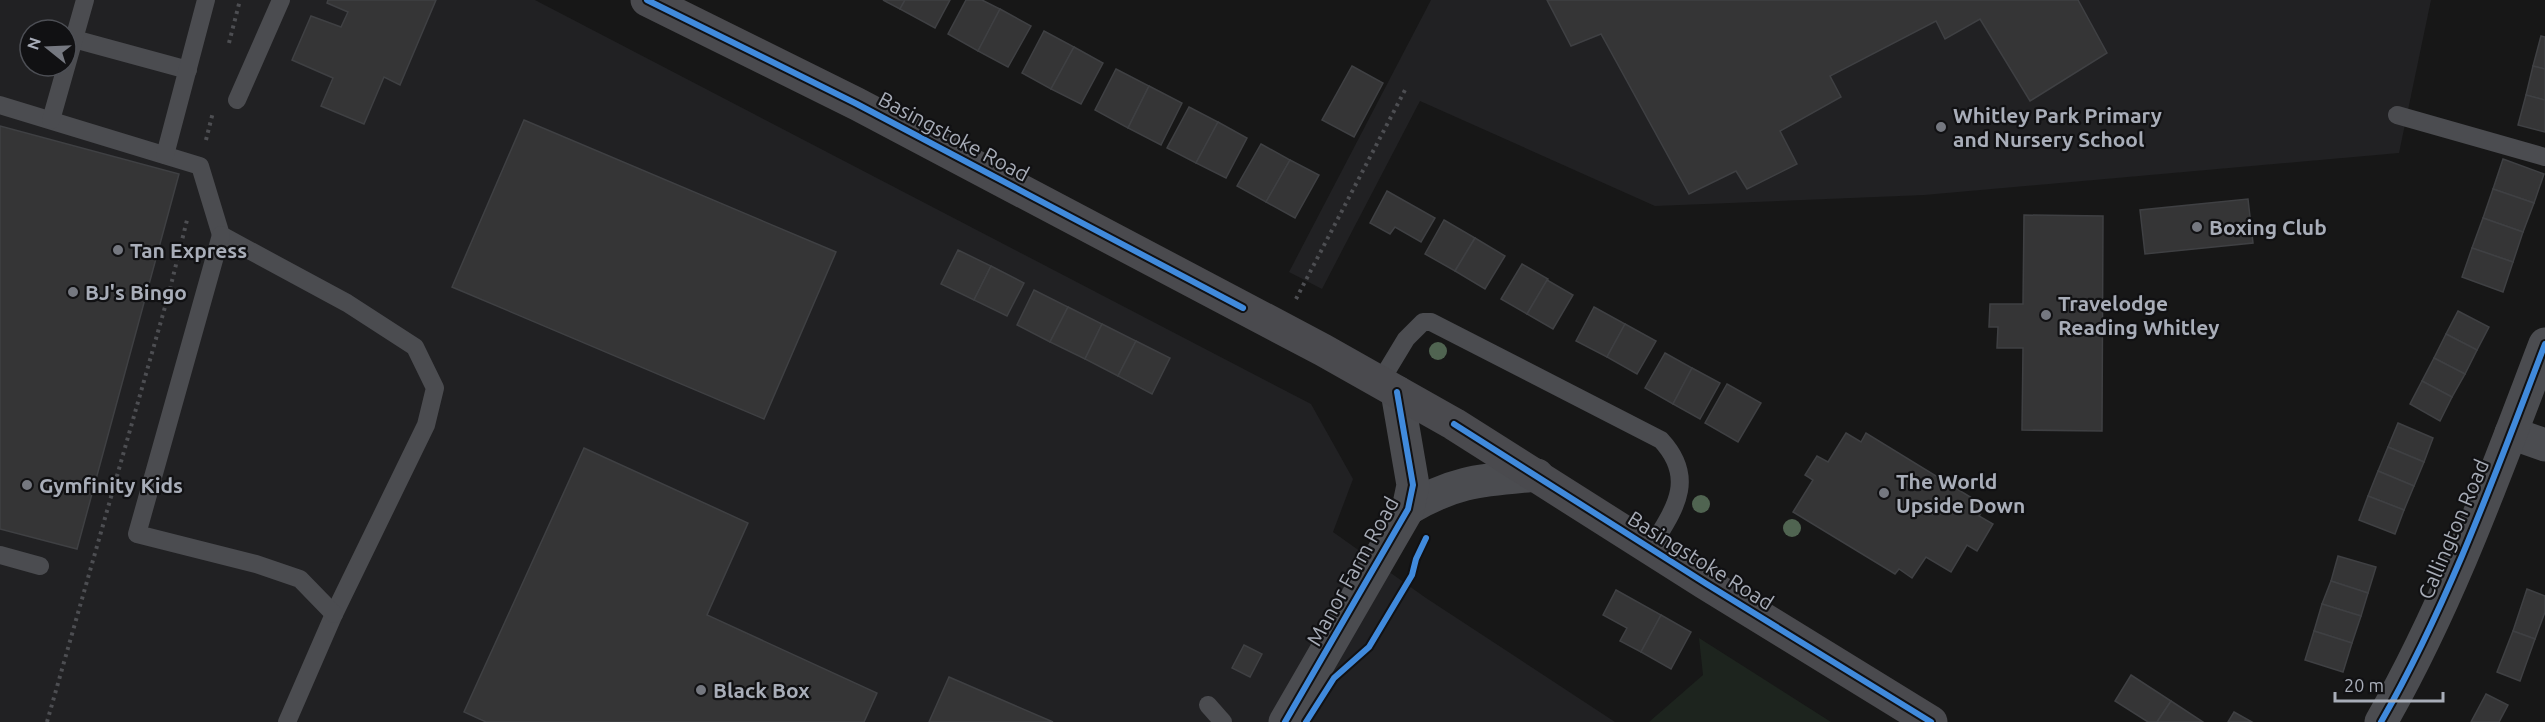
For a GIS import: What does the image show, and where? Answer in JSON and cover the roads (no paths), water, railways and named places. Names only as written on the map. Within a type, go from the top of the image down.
[{"type":"main road","name":"Basingstoke Road","points":[[647,0],[857,104],[1388,387],[1537,475],[1650,549],[1931,722]]},
{"type":"street","name":"Callington Road","points":[[2381,722],[2411,669],[2473,528],[2545,344]]},
{"type":"street","name":"Manor Farm Road","points":[[1285,722],[1408,509],[1413,485],[1388,387]]},
{"type":"street","points":[[2511,433],[2545,445]]},
{"type":"street","name":"Manor Farm Road","points":[[1408,509],[1430,496],[1462,483],[1537,475]]},
{"type":"lane","points":[[78,25],[85,0]]},
{"type":"lane","points":[[165,155],[206,0]]},
{"type":"lane","points":[[237,100],[281,0]]},
{"type":"lane","points":[[78,40],[188,70]]},
{"type":"lane","points":[[51,120],[63,78]]},
{"type":"lane","points":[[0,105],[200,166],[220,235],[136,534],[256,564],[300,579],[334,614]]},
{"type":"lane","points":[[2397,116],[2545,157]]},
{"type":"lane","points":[[220,235],[347,303],[416,346],[435,388],[426,425],[334,614],[287,722]]},
{"type":"lane","points":[[1388,387],[1406,339],[1423,322],[1431,322],[1661,440],[1678,463],[1679,497],[1650,549]]},
{"type":"lane","points":[[0,555],[40,566]]},
{"type":"lane","points":[[1208,705],[1223,722]]},
{"type":"place","name":"Whitley Park Primary and Nursery School","points":[[1941,127]]},
{"type":"place","name":"Boxing Club","points":[[2197,227]]},
{"type":"place","name":"Tan Express","points":[[118,250]]},
{"type":"place","name":"BJ's Bingo","points":[[73,292]]},
{"type":"place","name":"Travelodge Reading Whitley","points":[[2046,315]]},
{"type":"place","name":"Gymfinity Kids","points":[[27,485]]},
{"type":"place","name":"The World Upside Down","points":[[1884,493]]},
{"type":"place","name":"Black Box","points":[[701,690]]}]
